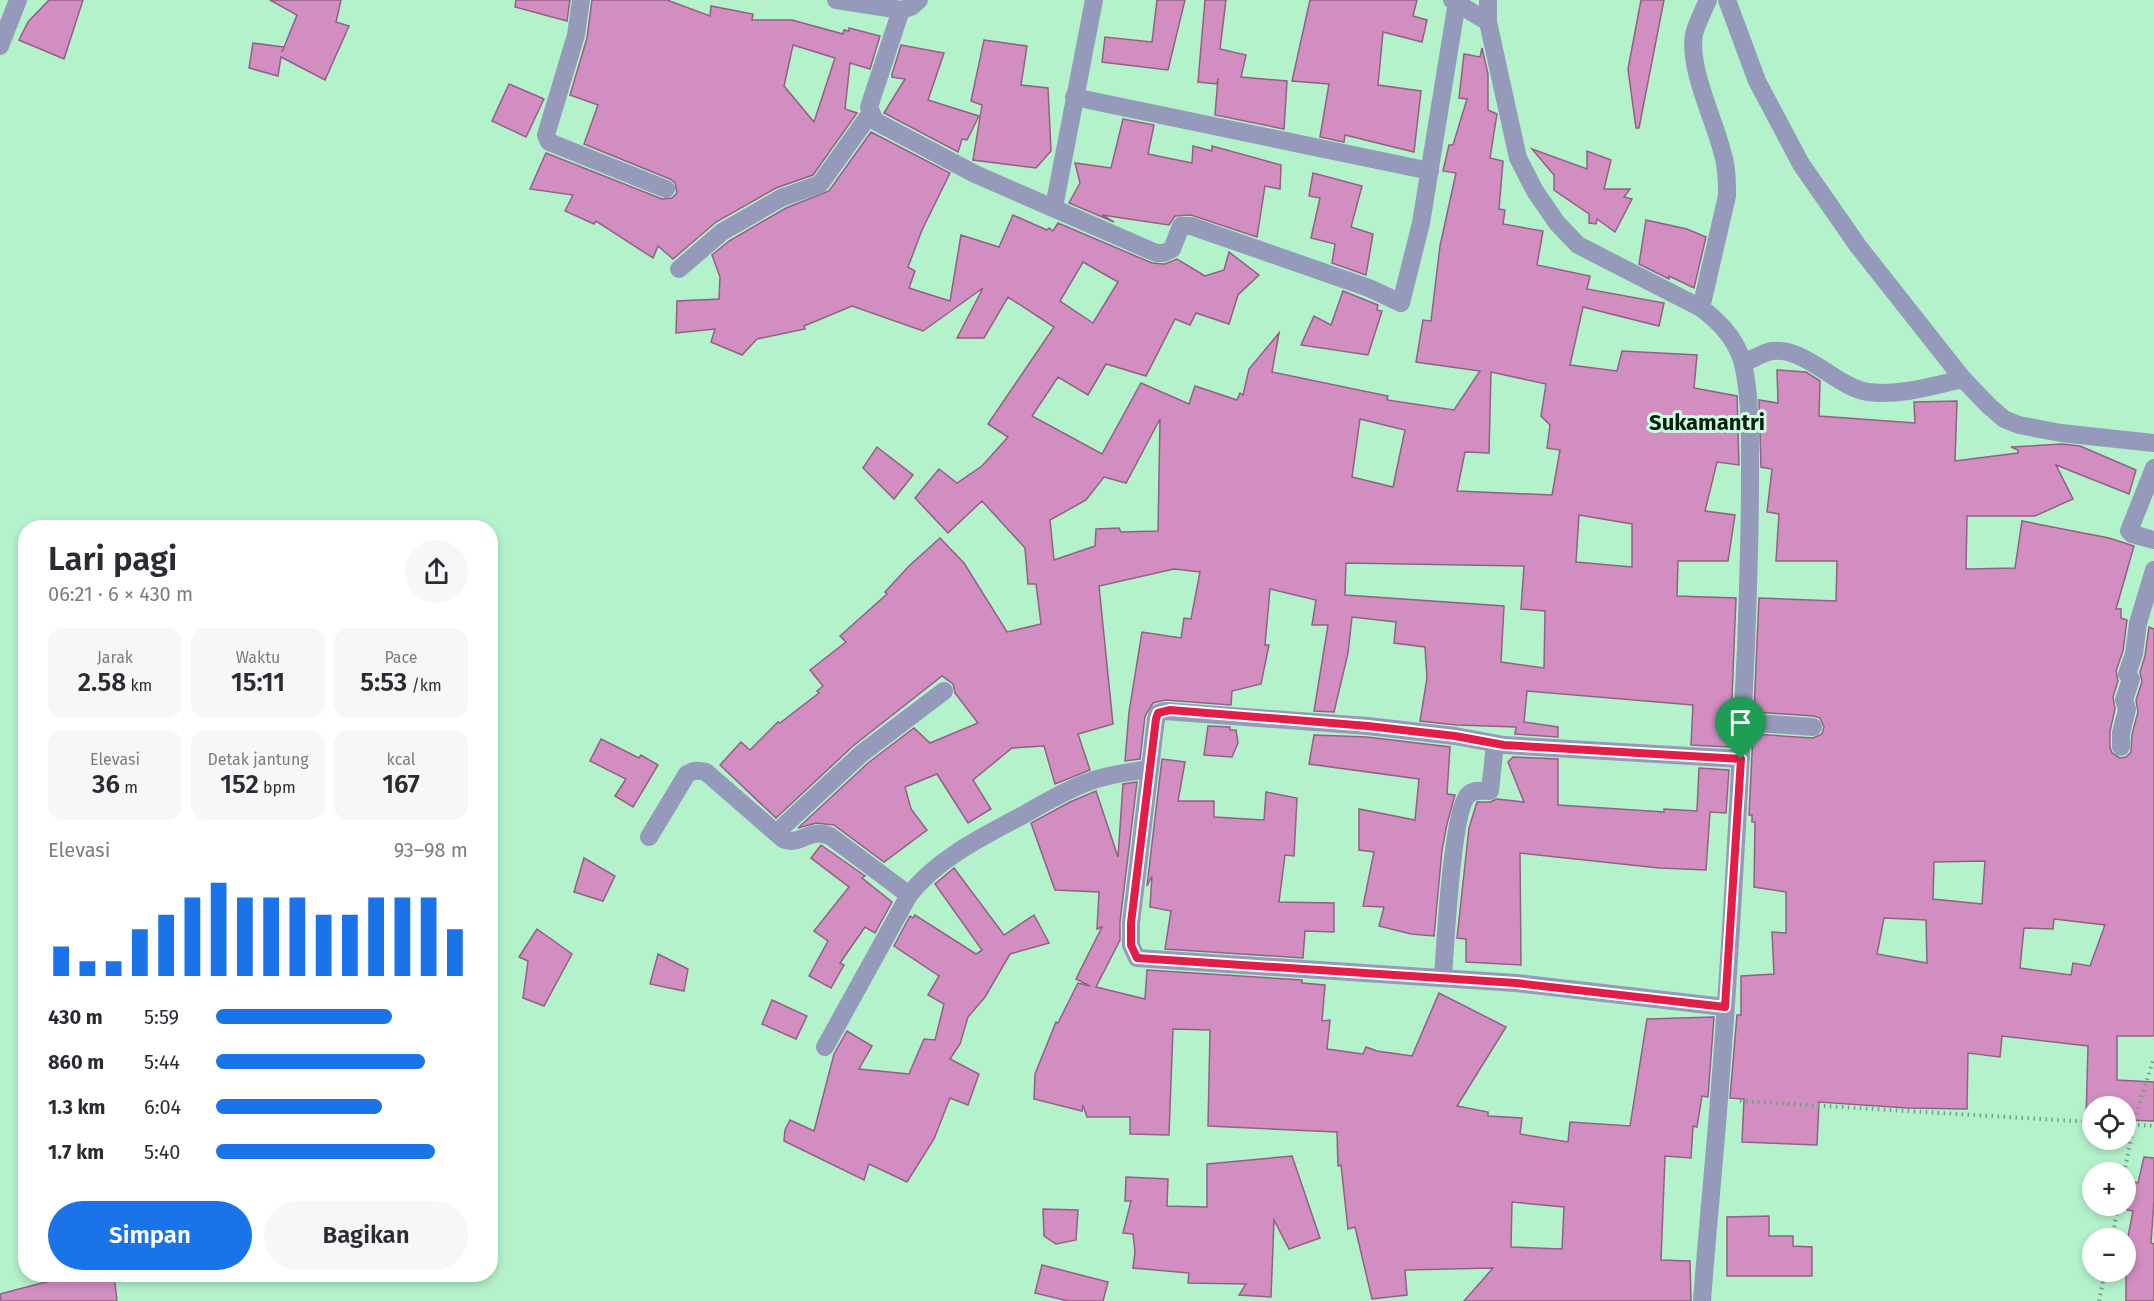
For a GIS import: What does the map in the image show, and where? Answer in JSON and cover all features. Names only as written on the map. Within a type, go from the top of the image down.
[{"type":"street","points":[[0,46],[18,0]]},
{"type":"street","points":[[581,0],[576,35],[546,139],[666,189]]},
{"type":"street","points":[[836,0],[901,10],[911,7],[919,0]]},
{"type":"street","points":[[1054,207],[1094,0]]},
{"type":"street","points":[[1488,0],[1488,21],[1518,158],[1535,191],[1557,223],[1578,245],[1701,308],[1716,319],[1732,338],[1743,363],[1750,427],[1750,547],[1741,759],[1719,1100],[1702,1301]]},
{"type":"street","points":[[1701,308],[1727,196],[1727,177],[1723,154],[1698,74],[1694,46],[1695,33],[1708,0]]},
{"type":"street","points":[[1727,0],[1757,81],[1801,164],[1858,246],[1964,378],[2004,419],[2019,425],[2061,433],[2154,443]]},
{"type":"street","points":[[901,10],[869,107],[870,114],[875,121],[975,174],[1156,253],[1164,253],[1172,249],[1181,226],[1191,226],[1369,288],[1401,303],[1421,222],[1430,171],[1454,1],[1488,21]]},
{"type":"street","points":[[1074,97],[1430,171]]},
{"type":"street","points":[[679,269],[722,232],[781,198],[820,184],[870,114]]},
{"type":"street","points":[[1743,363],[1770,352],[1794,355],[1810,361],[1836,379],[1868,392],[1917,389],[1964,378]]},
{"type":"street","points":[[2154,468],[2129,528],[2132,534],[2154,540]]},
{"type":"street","points":[[2121,747],[2121,733],[2127,709],[2124,700],[2131,679],[2127,674],[2134,654],[2138,623],[2154,570]]},
{"type":"street","points":[[776,832],[861,754],[944,691]]},
{"type":"street","points":[[1725,1007],[1516,983],[1137,958],[1131,945],[1131,923],[1156,719],[1158,713],[1164,711],[1368,726],[1455,736],[1495,744],[1741,759]]},
{"type":"street","points":[[1742,722],[1813,727]]},
{"type":"street","points":[[1443,978],[1453,857],[1460,813],[1470,793],[1478,790],[1490,791],[1495,744]]},
{"type":"street","points":[[825,1047],[909,895],[928,874],[974,841],[1060,795],[1110,775],[1150,769]]},
{"type":"street","points":[[649,837],[687,774],[693,770],[706,772],[788,842],[794,842],[816,832],[830,836],[909,895]]},
{"type":"path","points":[[2136,1118],[2154,1058]]},
{"type":"path","points":[[1719,1100],[2082,1121]]},
{"type":"path","points":[[2136,1125],[2154,1126]]},
{"type":"path","points":[[2099,1301],[2103,1282]]},
{"type":"building","points":[[49,0],[83,0],[64,59],[19,40],[28,22]]},
{"type":"building","points":[[270,0],[341,0],[336,22],[349,26],[325,80],[281,57],[278,76],[249,68],[253,43],[284,47],[282,52],[297,15]]},
{"type":"building","points":[[516,0],[570,0],[567,21],[515,7]]},
{"type":"building","points":[[592,0],[667,0],[710,16],[711,6],[753,14],[752,20],[792,20],[843,34],[844,30],[849,31],[849,28],[880,36],[870,69],[850,63],[845,109],[857,113],[813,175],[776,188],[716,222],[673,259],[658,246],[653,258],[596,221],[594,224],[565,211],[573,195],[530,189],[546,153],[662,199],[672,198],[677,193],[675,183],[670,179],[584,144],[598,105],[570,95],[587,38]],"holes":[[[793,45],[835,58],[814,122],[784,86]]]},
{"type":"building","points":[[1157,0],[1185,0],[1168,70],[1102,62],[1105,37],[1152,42]]},
{"type":"building","points":[[1205,0],[1226,0],[1220,49],[1246,55],[1241,77],[1287,81],[1284,129],[1215,115],[1218,78],[1217,84],[1198,82]]},
{"type":"building","points":[[1310,0],[1417,0],[1413,16],[1427,20],[1422,42],[1383,32],[1378,85],[1421,91],[1414,152],[1345,135],[1344,142],[1320,137],[1329,84],[1292,81]]},
{"type":"building","points":[[1641,0],[1664,0],[1639,128],[1636,128],[1628,69]]},
{"type":"building","points":[[984,40],[1027,46],[1021,85],[1048,88],[1051,151],[1036,168],[973,160],[982,105],[971,101]]},
{"type":"building","points":[[901,45],[944,53],[928,100],[979,116],[967,140],[962,139],[958,152],[884,113],[905,79],[892,77]]},
{"type":"building","points":[[1482,48],[1488,74],[1488,110],[1497,114],[1490,158],[1503,161],[1499,209],[1505,210],[1503,224],[1543,231],[1537,265],[1590,276],[1587,289],[1664,303],[1659,326],[1583,307],[1570,365],[1617,371],[1622,351],[1697,355],[1694,388],[1737,396],[1739,465],[1717,462],[1705,511],[1735,515],[1728,561],[1678,561],[1677,596],[1736,598],[1730,747],[1691,745],[1693,705],[1527,691],[1524,722],[1558,727],[1558,737],[1515,734],[1516,727],[1420,721],[1427,678],[1425,647],[1394,643],[1396,622],[1352,617],[1348,653],[1334,712],[1314,711],[1328,625],[1312,625],[1316,600],[1270,589],[1265,645],[1269,645],[1261,684],[1232,691],[1231,705],[1165,700],[1153,703],[1145,716],[1140,759],[1125,761],[1129,712],[1142,632],[1181,638],[1184,618],[1191,619],[1200,572],[1174,569],[1099,586],[1113,724],[1078,734],[1090,770],[1055,784],[1044,746],[1012,748],[973,780],[991,809],[968,823],[937,774],[905,787],[911,809],[927,830],[884,862],[834,825],[816,823],[798,828],[868,763],[914,728],[930,743],[978,723],[955,693],[953,684],[942,676],[853,746],[776,818],[720,765],[741,742],[750,750],[778,722],[780,723],[819,693],[817,691],[823,686],[810,670],[846,642],[840,636],[887,594],[885,592],[909,566],[940,538],[964,563],[1007,632],[1041,624],[1036,584],[1028,584],[1025,548],[982,501],[948,533],[915,498],[939,469],[957,483],[982,466],[1008,437],[988,424],[1054,327],[1008,297],[984,338],[957,338],[983,288],[923,331],[852,306],[804,326],[805,329],[757,339],[742,355],[711,342],[715,329],[676,333],[677,301],[719,299],[720,277],[712,255],[729,241],[786,208],[829,191],[871,132],[950,173],[922,230],[908,267],[915,271],[909,288],[950,301],[961,235],[999,247],[1013,215],[1047,230],[1049,228],[1053,231],[1058,223],[1152,263],[1165,264],[1177,259],[1205,276],[1224,270],[1229,252],[1259,275],[1238,295],[1229,324],[1196,313],[1190,325],[1175,319],[1146,376],[1106,364],[1088,395],[1058,377],[1032,416],[1102,454],[1141,383],[1189,404],[1195,386],[1237,400],[1240,393],[1243,395],[1249,369],[1279,333],[1272,372],[1388,396],[1387,400],[1454,410],[1480,371],[1416,362],[1423,320],[1431,321],[1440,246],[1456,173],[1443,171],[1449,145],[1453,145],[1467,99],[1459,98],[1464,54],[1480,57]],"holes":[[[1083,262],[1118,282],[1093,323],[1060,301]],[[1491,372],[1546,384],[1541,416],[1550,425],[1547,448],[1560,450],[1552,495],[1457,491],[1465,452],[1489,453]],[[1160,419],[1158,531],[1121,532],[1119,528],[1096,529],[1095,546],[1054,560],[1050,520],[1086,500],[1104,477],[1126,483]],[[1360,419],[1405,430],[1393,487],[1352,477]],[[1579,515],[1632,524],[1632,567],[1576,562]],[[1346,563],[1524,566],[1521,609],[1545,611],[1544,668],[1501,662],[1504,606],[1345,595]]]},
{"type":"building","points":[[509,84],[544,99],[526,137],[492,121]]},
{"type":"building","points":[[1123,119],[1154,125],[1148,154],[1192,163],[1193,146],[1212,151],[1212,146],[1281,165],[1280,189],[1265,186],[1257,237],[1191,215],[1175,216],[1169,225],[1102,215],[1114,222],[1069,203],[1080,183],[1075,163],[1111,168]]},
{"type":"building","points":[[1532,149],[1587,169],[1587,151],[1611,160],[1604,189],[1630,189],[1624,197],[1632,199],[1615,232],[1597,219],[1596,224],[1589,223],[1589,214],[1554,190],[1554,175]]},
{"type":"building","points":[[1313,173],[1362,186],[1351,227],[1373,234],[1366,275],[1332,263],[1335,244],[1311,238],[1320,198],[1309,196]]},
{"type":"building","points":[[1646,220],[1687,229],[1706,237],[1694,288],[1639,264]]},
{"type":"building","points":[[1343,291],[1378,305],[1377,310],[1382,311],[1368,355],[1301,345],[1314,316],[1331,325]]},
{"type":"building","points":[[1777,370],[1806,372],[1820,381],[1819,416],[1915,423],[1914,402],[1957,401],[1955,461],[2018,453],[2018,450],[2011,447],[2062,444],[2080,446],[2136,470],[2129,494],[2056,465],[2073,499],[2035,516],[1967,516],[1966,569],[2015,568],[2022,521],[2109,538],[2134,546],[2116,609],[2121,609],[2121,618],[2127,620],[2123,651],[2116,671],[2118,681],[2113,697],[2115,709],[2110,731],[2110,747],[2112,753],[2120,758],[2126,757],[2131,752],[2132,734],[2138,712],[2136,700],[2142,682],[2140,672],[2149,627],[2154,629],[2154,1036],[2117,1036],[2117,1080],[2154,1082],[2154,1121],[2136,1120],[2136,1096],[2087,1096],[2088,1046],[2002,1036],[2000,1057],[1968,1053],[1967,1109],[1907,1108],[1819,1102],[1817,1145],[1742,1142],[1744,1099],[1730,1098],[1737,1015],[1741,1015],[1741,976],[1774,974],[1772,932],[1786,933],[1786,892],[1754,887],[1755,822],[1752,822],[1752,815],[1749,815],[1753,734],[1813,738],[1822,734],[1824,727],[1820,718],[1814,716],[1754,712],[1759,598],[1836,601],[1837,561],[1776,561],[1779,514],[1767,512],[1772,469],[1761,467],[1759,400],[1778,403]],"holes":[[[1985,861],[1982,904],[1933,899],[1934,862]],[[1884,918],[1926,920],[1927,963],[1877,954]],[[2054,919],[2105,925],[2090,966],[2073,963],[2071,975],[2020,968],[2024,928],[2053,929]]]},
{"type":"building","points":[[877,447],[913,475],[894,499],[863,468]]},
{"type":"building","points":[[1208,726],[1230,727],[1230,730],[1236,730],[1238,743],[1232,757],[1204,755]]},
{"type":"building","points":[[1314,735],[1367,737],[1450,747],[1447,794],[1455,795],[1442,850],[1434,936],[1411,934],[1379,926],[1384,907],[1363,906],[1374,852],[1359,850],[1359,809],[1415,820],[1419,779],[1309,764]]},
{"type":"building","points":[[601,739],[639,758],[641,755],[658,765],[633,807],[615,796],[626,779],[590,761]]},
{"type":"building","points":[[1513,757],[1558,759],[1558,805],[1664,812],[1664,809],[1697,811],[1699,768],[1729,770],[1726,813],[1710,812],[1706,870],[1659,868],[1520,853],[1521,965],[1466,962],[1466,939],[1457,938],[1469,828],[1477,802],[1490,802],[1497,799],[1524,802],[1508,762]]},
{"type":"building","points":[[1162,759],[1185,762],[1178,801],[1214,801],[1214,817],[1264,820],[1266,792],[1297,798],[1294,856],[1285,855],[1279,902],[1334,903],[1334,932],[1305,931],[1303,958],[1165,949],[1171,911],[1150,907],[1152,876],[1147,886]]},
{"type":"building","points":[[1137,782],[1120,922],[1120,940],[1096,987],[1145,999],[1147,970],[1302,980],[1302,983],[1325,985],[1322,1021],[1330,1020],[1327,1049],[1363,1054],[1366,1047],[1377,1051],[1412,1056],[1439,993],[1506,1027],[1457,1106],[1488,1112],[1488,1116],[1522,1118],[1520,1134],[1568,1142],[1570,1122],[1630,1126],[1647,1019],[1714,1017],[1708,1097],[1702,1096],[1697,1127],[1693,1126],[1691,1158],[1665,1156],[1661,1260],[1690,1261],[1691,1301],[1464,1301],[1493,1268],[1405,1270],[1407,1295],[1372,1299],[1355,1227],[1348,1229],[1341,1165],[1338,1166],[1337,1132],[1208,1126],[1210,1030],[1173,1029],[1169,1135],[1130,1134],[1130,1117],[1087,1117],[1083,1105],[1082,1111],[1034,1099],[1035,1074],[1056,1022],[1058,1023],[1078,983],[1090,986],[1076,979],[1102,927],[1097,929],[1099,892],[1055,890],[1031,823],[1096,791],[1118,857],[1123,784]],"holes":[[[1512,1202],[1564,1207],[1562,1249],[1511,1247]]]},
{"type":"building","points":[[821,845],[865,876],[862,878],[892,902],[875,933],[865,927],[840,963],[844,965],[831,988],[809,976],[828,941],[814,931],[849,887],[811,858]]},
{"type":"building","points":[[584,858],[615,876],[603,901],[574,892]]},
{"type":"building","points":[[954,868],[1004,935],[1034,915],[1049,943],[1010,954],[985,997],[968,1017],[960,1044],[950,1059],[979,1074],[968,1105],[950,1098],[934,1139],[907,1182],[869,1164],[864,1180],[784,1141],[785,1130],[790,1120],[814,1131],[834,1054],[847,1031],[872,1046],[859,1069],[909,1074],[924,1039],[935,1040],[944,1004],[928,995],[939,976],[894,946],[910,916],[913,918],[915,915],[976,954],[982,950],[935,884]]},
{"type":"building","points":[[537,929],[572,954],[544,1006],[523,998],[528,961],[519,957]]},
{"type":"building","points":[[658,954],[688,969],[684,991],[650,984]]},
{"type":"building","points":[[772,1000],[807,1016],[796,1039],[762,1024]]},
{"type":"building","points":[[1292,1156],[1320,1238],[1289,1249],[1274,1220],[1271,1297],[1239,1295],[1246,1284],[1188,1283],[1189,1273],[1133,1268],[1135,1252],[1133,1234],[1123,1233],[1131,1201],[1125,1201],[1126,1177],[1168,1179],[1167,1206],[1207,1207],[1207,1164]]},
{"type":"building","points":[[2144,1157],[2154,1158],[2151,1243],[2154,1244],[2154,1301],[2126,1301],[2126,1282],[2136,1282],[2136,1228],[2130,1228],[2132,1216],[2136,1216],[2136,1182],[2138,1183]]},
{"type":"building","points":[[1043,1209],[1078,1210],[1076,1240],[1056,1244],[1044,1236]]},
{"type":"building","points":[[1769,1216],[1769,1236],[1793,1236],[1793,1246],[1812,1247],[1812,1276],[1727,1276],[1727,1217]]},
{"type":"building","points":[[1042,1265],[1108,1282],[1103,1301],[1068,1301],[1035,1293]]},
{"type":"building","points":[[45,1282],[115,1282],[117,1301],[1,1301],[0,1294]]},
{"type":"district","name":"Sukamantri","points":[[1707,422]]},
{"type":"route","points":[[1164,711],[1368,726],[1455,736],[1504,745],[1741,759],[1725,1007],[1516,983],[1137,958],[1131,945],[1131,923],[1156,719],[1158,713],[1164,711]]}]
